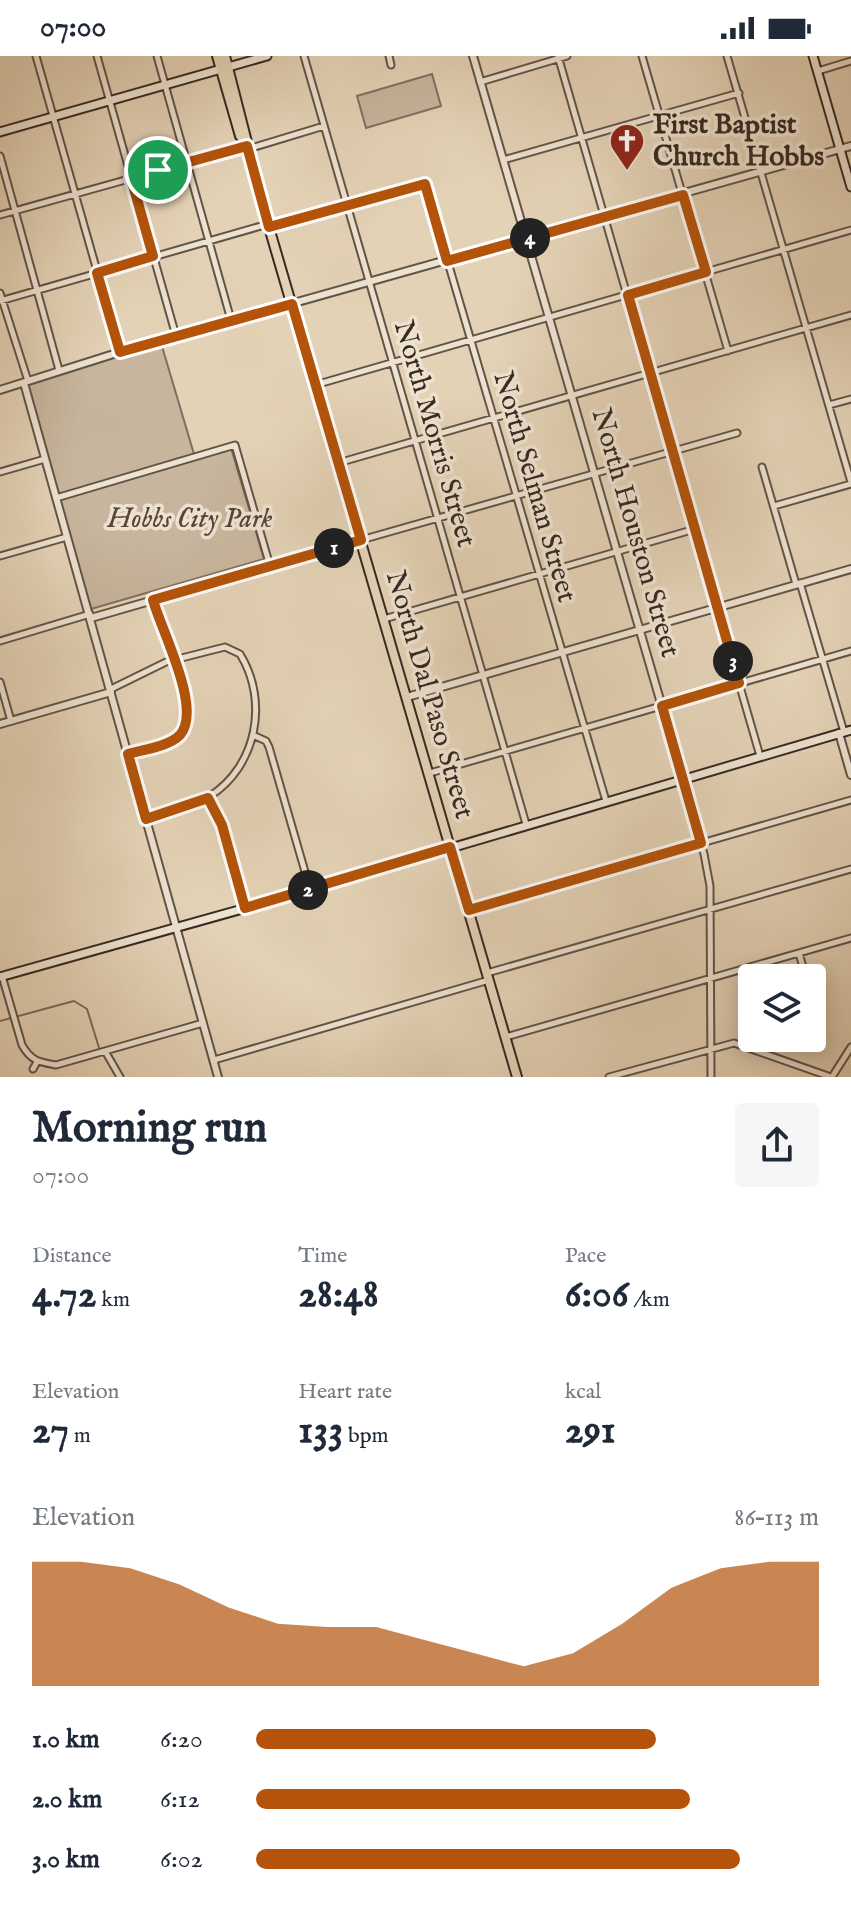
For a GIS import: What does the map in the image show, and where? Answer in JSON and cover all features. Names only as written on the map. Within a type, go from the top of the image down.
[{"type":"main road","points":[[217,56],[225,68]]},
{"type":"main road","points":[[225,56],[225,68]]},
{"type":"main road","points":[[0,132],[267,56]]},
{"type":"main road","points":[[813,56],[851,187]]},
{"type":"main road","name":"North Dal Paso Street","points":[[225,68],[247,135],[247,146],[269,226],[517,1077]]},
{"type":"main road","points":[[1,976],[245,908],[845,732]]},
{"type":"street","points":[[36,56],[120,352]]},
{"type":"street","points":[[97,56],[176,336]]},
{"type":"street","points":[[157,56],[231,320]]},
{"type":"street","name":"North Morris Street","points":[[304,56],[526,824]]},
{"type":"street","points":[[389,56],[391,65]]},
{"type":"street","name":"North Houston Street","points":[[473,56],[701,843],[710,886],[711,1077]]},
{"type":"street","points":[[480,82],[567,56]]},
{"type":"street","points":[[642,56],[729,351]]},
{"type":"street","points":[[727,56],[851,483],[774,506]]},
{"type":"street","points":[[558,57],[760,756]]},
{"type":"street","points":[[818,71],[851,61]]},
{"type":"street","points":[[503,160],[739,93]]},
{"type":"street","points":[[0,215],[324,126]]},
{"type":"street","points":[[0,390],[231,320],[851,146]]},
{"type":"street","points":[[0,156],[59,370]]},
{"type":"street","name":"North Selman Street","points":[[347,205],[425,184],[606,801]]},
{"type":"street","points":[[218,1077],[1,298],[347,205]]},
{"type":"street","points":[[315,385],[851,230]]},
{"type":"street","points":[[338,463],[851,315]]},
{"type":"street","points":[[829,405],[851,399]]},
{"type":"street","points":[[0,641],[737,433]]},
{"type":"street","points":[[56,498],[235,445],[270,566]]},
{"type":"street","points":[[0,472],[45,459]]},
{"type":"street","points":[[762,467],[845,732],[851,775]]},
{"type":"street","points":[[384,619],[695,529]]},
{"type":"street","points":[[0,556],[67,537]]},
{"type":"street","points":[[407,697],[851,569]]},
{"type":"street","points":[[128,754],[171,742],[187,724],[189,710],[153,600]]},
{"type":"street","points":[[0,724],[111,690],[174,660],[230,648],[240,654],[256,711],[253,735],[243,762],[208,798],[146,819]]},
{"type":"street","points":[[430,773],[851,651]]},
{"type":"street","points":[[0,682],[11,721]]},
{"type":"street","points":[[253,735],[269,747],[310,889]]},
{"type":"street","points":[[208,798],[222,825],[245,908]]},
{"type":"street","points":[[469,910],[851,800]]},
{"type":"street","points":[[214,1060],[851,869]]},
{"type":"street","points":[[505,1038],[851,938]]},
{"type":"street","points":[[799,953],[802,964]]},
{"type":"street","points":[[1,976],[22,1045],[37,1062],[56,1065],[203,1023]]},
{"type":"street","points":[[609,1077],[709,1048],[739,1043],[832,1077],[851,1047]]},
{"type":"street","points":[[105,1051],[120,1077]]},
{"type":"street","points":[[33,1069],[37,1062]]},
{"type":"green space","points":[[432,74],[441,106],[366,128],[357,96]]},
{"type":"green space","name":"Hobbs City Park","points":[[161,343],[194,454],[231,448],[264,559],[91,609],[57,502],[62,498],[58,498],[25,384]]},
{"type":"waterway","points":[[0,1021],[74,1001],[87,1009],[100,1051]]},
{"type":"place","name":"First Baptist Church Hobbs","points":[[627,172]]},
{"type":"route","points":[[247,146],[269,227],[425,184],[447,261],[683,195],[706,272],[628,295],[739,683],[662,706],[701,843],[469,910],[450,847],[245,908],[222,825],[208,798],[146,819],[128,754],[171,742],[187,724],[189,710],[153,600],[361,540],[292,304],[120,352],[97,273],[153,256],[131,178],[158,170],[247,146]]}]
